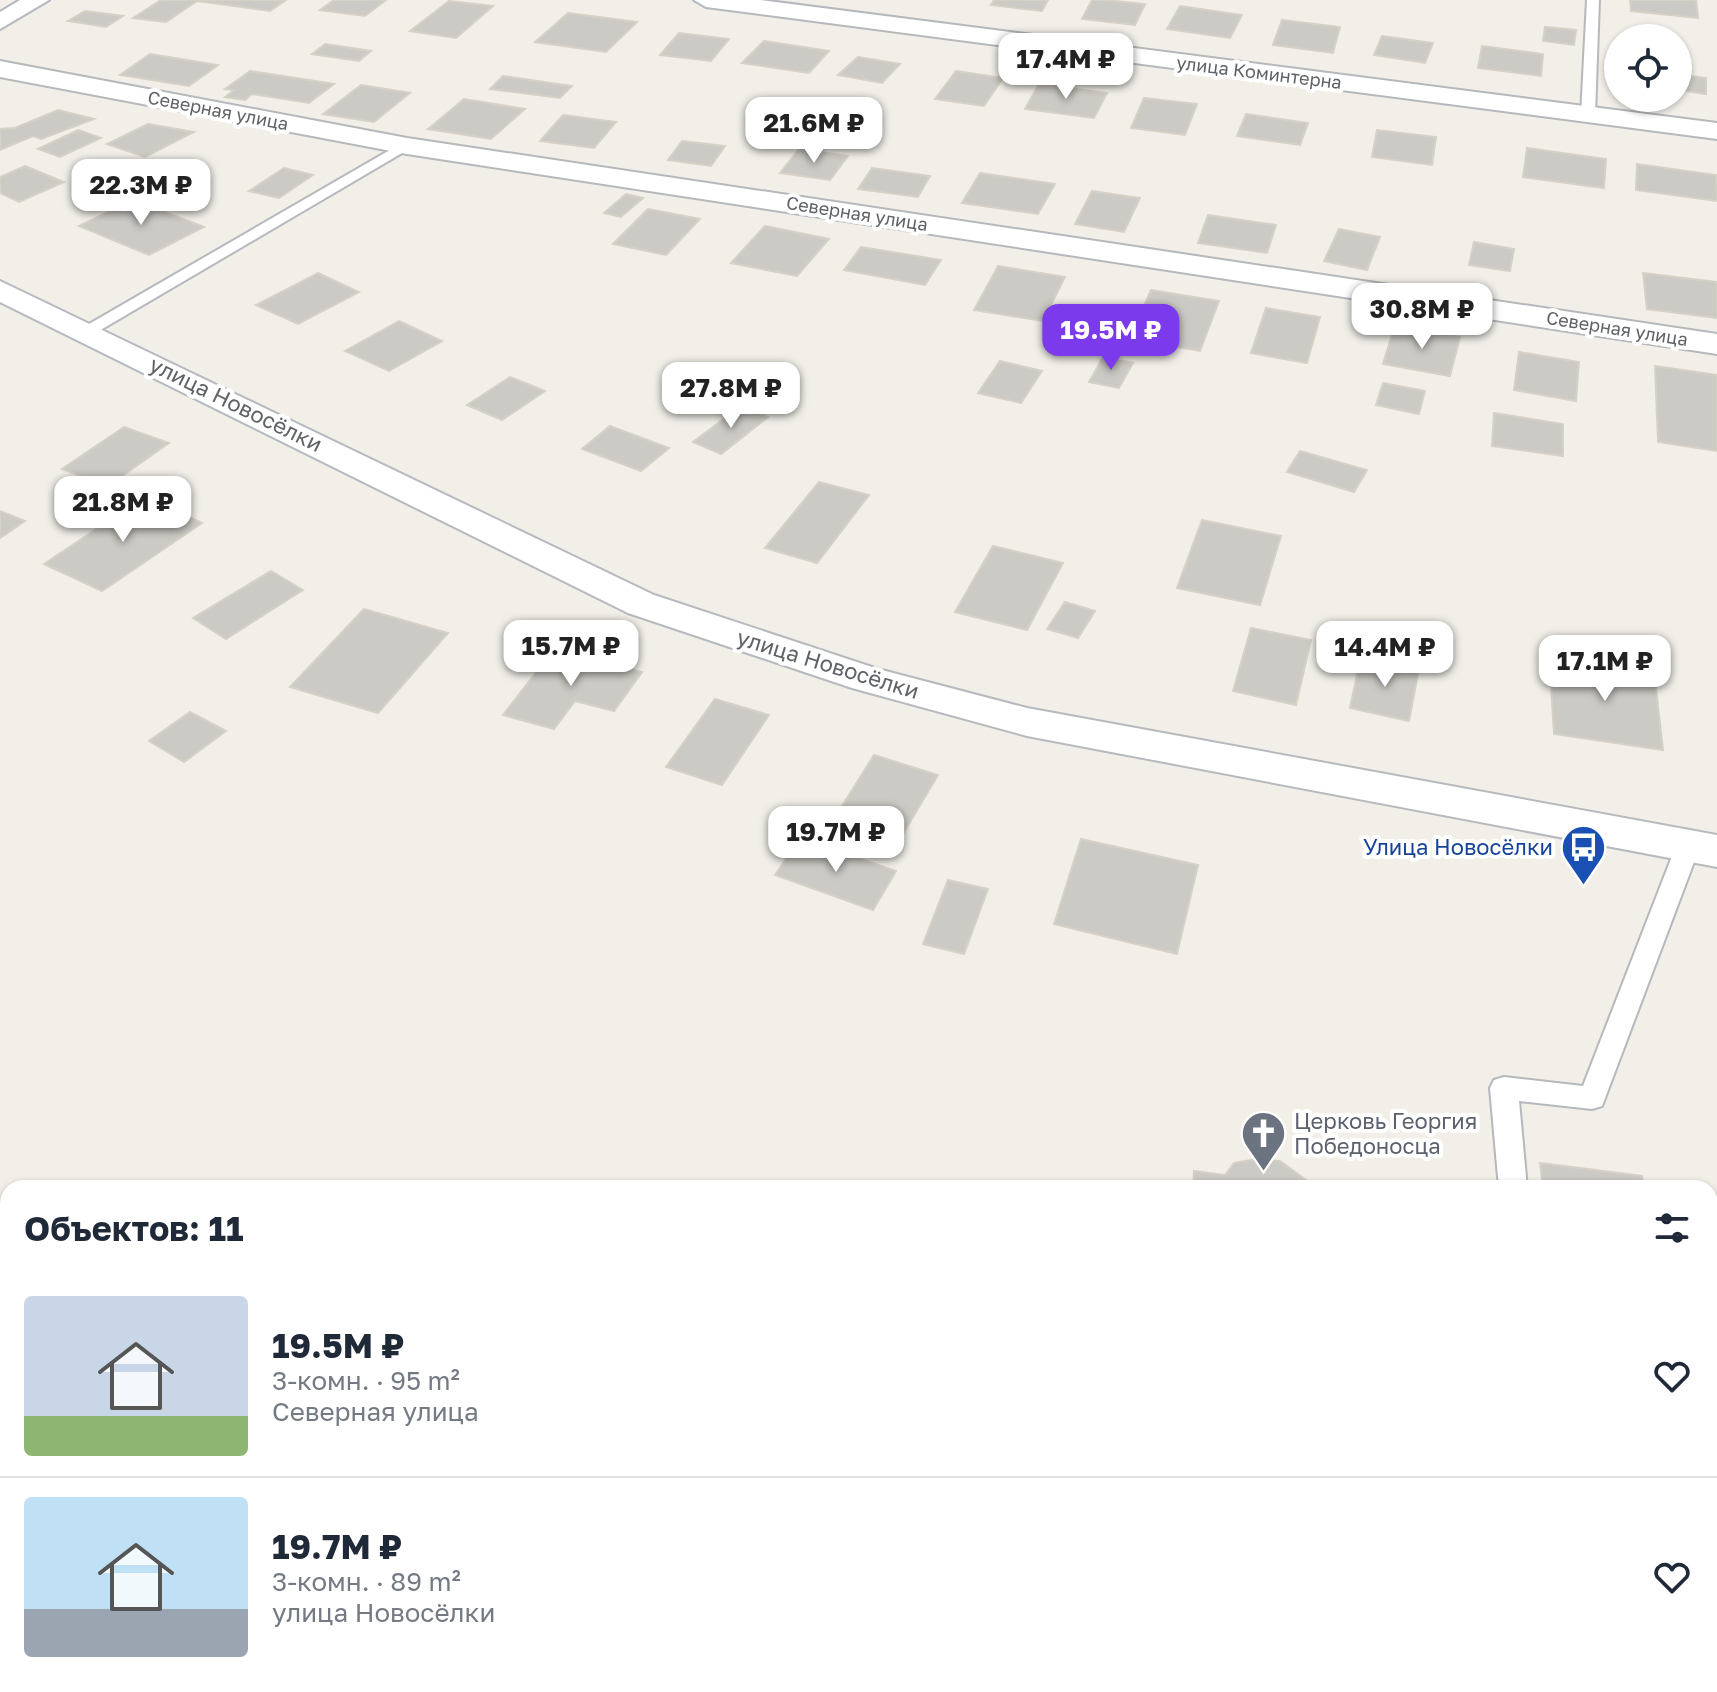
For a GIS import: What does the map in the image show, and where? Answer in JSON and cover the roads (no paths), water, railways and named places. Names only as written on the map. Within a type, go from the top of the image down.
[{"type":"street","points":[[0,22],[37,0]]},
{"type":"street","name":"улица Коминтерна","points":[[706,0],[1717,131]]},
{"type":"street","name":"Северная улица","points":[[0,69],[407,146],[1717,344]]},
{"type":"street","name":"улица Новосёлки","points":[[0,290],[641,604],[866,679],[1027,722],[1702,848]]},
{"type":"lane","points":[[1588,115],[1593,0]]},
{"type":"lane","points":[[86,331],[407,146]]},
{"type":"lane","points":[[1512,1180],[1504,1088],[1592,1098],[1702,848]]},
{"type":"place","name":"Улица Новосёлки","points":[[1584,886]]},
{"type":"place","name":"Церковь Георгия Победоносца","points":[[1263,1173]]}]
